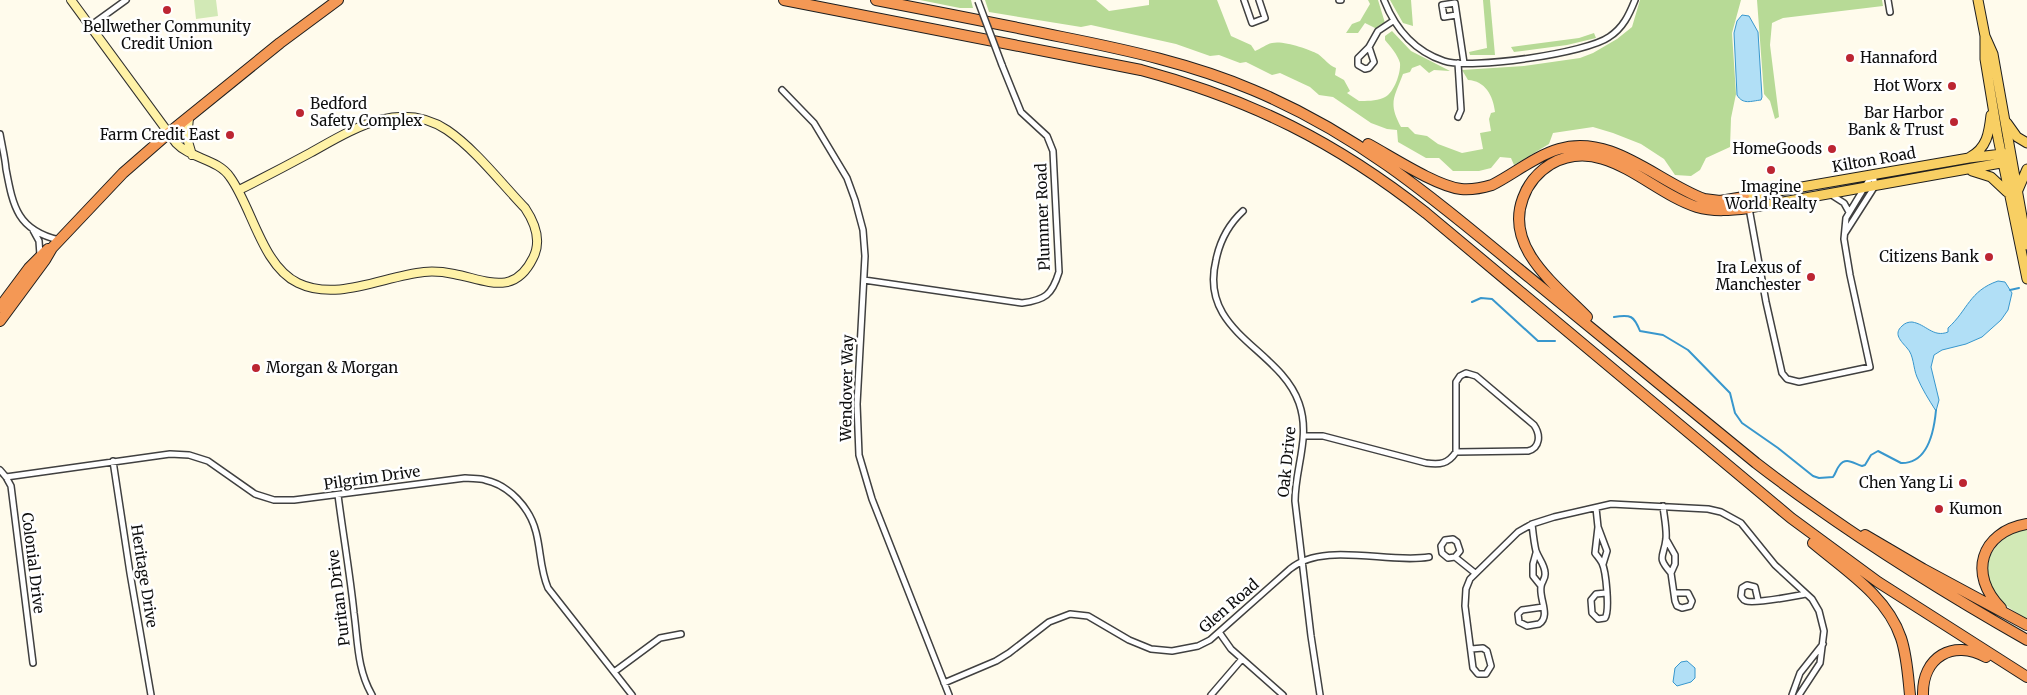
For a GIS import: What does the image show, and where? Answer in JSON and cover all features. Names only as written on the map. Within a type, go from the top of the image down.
[{"type":"highway","points":[[0,321],[52,248],[123,173],[170,132],[280,43],[338,0]]},
{"type":"highway","points":[[784,0],[1141,70],[1219,94],[1298,128],[1361,165],[1426,213],[1791,518],[1878,582],[2027,679]]},
{"type":"highway","points":[[876,0],[1011,26],[1163,59],[1245,86],[1358,139],[1440,183],[1459,189],[1481,188],[1492,185],[1550,152],[1569,146],[1588,145],[1615,153],[1704,199],[1720,201],[1744,197]]},
{"type":"highway","points":[[1315,119],[1364,148],[1419,187],[1756,463],[1825,515],[1887,557],[2027,640]]},
{"type":"highway","points":[[1619,350],[1534,262],[1523,244],[1519,222],[1522,201],[1539,173],[1547,166],[1567,157],[1594,156],[1609,161],[1695,206],[1716,210],[1749,208]]},
{"type":"highway","points":[[0,306],[40,255],[52,248]]},
{"type":"highway","points":[[1756,463],[1869,538],[2027,625]]},
{"type":"highway","points":[[1791,518],[1810,540],[1870,592],[1887,611],[1901,639],[1910,695]]},
{"type":"highway","points":[[2009,615],[1989,593],[1984,582],[1982,564],[1989,546],[1995,538],[2005,531],[2027,524]]},
{"type":"highway","points":[[1923,695],[1924,678],[1932,663],[1947,652],[1955,650],[1967,650],[1982,655],[2027,679]]},
{"type":"main road","points":[[1978,0],[1985,36],[1993,54],[2004,119],[2006,158]]},
{"type":"main road","points":[[1985,36],[1984,52],[1993,105],[2013,193],[2027,279]]},
{"type":"main road","points":[[1969,158],[1977,153],[1986,142],[1993,105]]},
{"type":"main road","points":[[2004,119],[2017,137],[2027,143]]},
{"type":"main road","name":"Kilton Road","points":[[1744,197],[1969,158],[2006,158]]},
{"type":"main road","name":"Kilton Road","points":[[1749,208],[1960,171],[2006,158]]},
{"type":"main road","points":[[2013,193],[2027,169]]},
{"type":"main road","points":[[1960,171],[1972,171],[1987,175],[1997,180],[2013,193],[2027,245]]},
{"type":"street","points":[[71,0],[180,147],[192,155],[222,168],[230,176],[271,257],[288,278],[311,288],[330,290],[431,272],[455,274],[485,283],[503,283],[519,276],[534,256],[536,231],[532,219],[525,208],[455,136],[441,127],[422,119],[393,117],[369,122],[238,190]]},
{"type":"street","points":[[90,26],[126,0]]},
{"type":"street","points":[[1246,1],[1252,22],[1265,18],[1259,0]]},
{"type":"street","points":[[1384,0],[1393,20],[1403,34],[1422,51],[1445,61],[1461,63],[1498,62],[1580,49],[1596,44],[1617,31],[1627,17],[1635,0]]},
{"type":"street","points":[[1888,0],[1890,12]]},
{"type":"street","name":"Plummer Road","points":[[864,280],[1022,303],[1044,298],[1051,291],[1059,272],[1053,151],[1047,136],[1021,112],[978,1]]},
{"type":"street","points":[[1456,15],[1461,63],[1461,110],[1458,118]]},
{"type":"street","points":[[1369,47],[1378,31],[1393,20]]},
{"type":"street","name":"Wendover Way","points":[[782,90],[814,123],[847,178],[855,200],[863,230],[865,256],[857,404],[859,454],[869,493],[949,695]]},
{"type":"street","points":[[189,118],[186,138],[192,155]]},
{"type":"street","points":[[0,134],[12,200],[20,217],[32,229],[39,240],[40,255]]},
{"type":"street","points":[[1845,234],[1871,186],[1873,174]]},
{"type":"street","points":[[1749,208],[1781,369],[1787,379],[1799,382],[1870,366],[1844,243],[1844,223],[1849,212],[1871,186],[1873,174]]},
{"type":"street","points":[[1830,194],[1844,203],[1849,212]]},
{"type":"street","name":"Oak Drive","points":[[1243,211],[1230,225],[1218,249],[1214,274],[1216,293],[1222,311],[1236,333],[1276,368],[1292,386],[1303,416],[1305,436],[1295,494],[1320,695]]},
{"type":"street","points":[[32,229],[48,237],[60,240]]},
{"type":"street","points":[[1305,436],[1323,436],[1426,463],[1440,464],[1447,462],[1456,452],[1456,382],[1460,376],[1466,373],[1476,376],[1534,425],[1539,433],[1538,445],[1528,451],[1456,452]]},
{"type":"street","name":"Pilgrim Drive","points":[[6,477],[170,454],[189,455],[208,461],[256,494],[274,500],[294,500],[338,495],[466,478],[485,480],[503,487],[518,498],[529,514],[536,532],[543,576],[548,588],[632,695]]},
{"type":"street","name":"Heritage Drive","points":[[113,461],[151,695]]},
{"type":"street","name":"Colonial Drive","points":[[0,470],[11,486],[33,663]]},
{"type":"street","name":"Puritan Drive","points":[[338,495],[354,613],[358,658],[365,683],[372,695]]},
{"type":"street","points":[[1471,649],[1482,648],[1488,651],[1491,666],[1486,674],[1478,674],[1474,670],[1471,649],[1465,599],[1468,584],[1475,573],[1518,532],[1532,524],[1554,517],[1622,504],[1714,510],[1736,519],[1746,528],[1780,570],[1816,604],[1822,617],[1824,644],[1818,668],[1799,695]]},
{"type":"street","points":[[1663,506],[1666,539],[1662,562],[1671,573]]},
{"type":"street","points":[[1596,508],[1598,527],[1595,553],[1602,564],[1606,593],[1608,614],[1603,619],[1598,619],[1592,613],[1591,600],[1596,594],[1606,593]]},
{"type":"street","points":[[1532,524],[1536,553],[1545,572],[1545,578],[1541,586],[1543,606],[1544,618],[1541,623],[1527,626],[1520,622],[1518,614],[1522,610],[1543,606]]},
{"type":"street","points":[[1598,527],[1608,551],[1602,564]]},
{"type":"street","points":[[1666,539],[1676,556],[1671,573],[1674,593]]},
{"type":"street","points":[[1536,553],[1532,576],[1541,586]]},
{"type":"street","points":[[1302,561],[1336,556],[1429,557]]},
{"type":"street","points":[[1455,557],[1475,573]]},
{"type":"street","name":"Glen Road","points":[[944,683],[996,661],[1049,622],[1070,614],[1088,616],[1136,644],[1158,651],[1185,650],[1198,646],[1210,640],[1302,561]]},
{"type":"street","points":[[1758,600],[1806,594]]},
{"type":"street","points":[[1219,632],[1225,643],[1283,695]]},
{"type":"street","points":[[614,672],[660,638],[680,634]]},
{"type":"street","points":[[1792,695],[1800,673],[1824,644]]},
{"type":"street","points":[[1211,695],[1242,659]]},
{"type":"green space","points":[[194,0],[216,0],[218,16],[196,19]]},
{"type":"green space","points":[[920,0],[971,0],[973,8],[960,8]]},
{"type":"green space","points":[[985,0],[1096,0],[1109,11],[1149,5],[1149,0],[1217,0],[1231,36],[1251,45],[1255,51],[1276,42],[1318,54],[1336,68],[1335,75],[1344,80],[1350,91],[1347,93],[1359,101],[1383,98],[1390,93],[1396,84],[1400,63],[1396,54],[1385,40],[1385,36],[1392,31],[1411,51],[1450,71],[1434,70],[1429,73],[1420,65],[1412,68],[1410,72],[1403,74],[1394,100],[1395,112],[1401,127],[1408,127],[1415,134],[1427,136],[1438,144],[1462,153],[1483,149],[1480,133],[1491,131],[1489,119],[1491,113],[1495,112],[1487,90],[1479,83],[1468,80],[1462,70],[1524,66],[1580,58],[1593,53],[1617,39],[1632,27],[1640,0],[1741,0],[1732,33],[1736,94],[1731,118],[1730,147],[1706,158],[1700,170],[1691,176],[1675,175],[1664,159],[1641,144],[1593,127],[1553,133],[1549,144],[1514,165],[1511,158],[1500,157],[1491,168],[1479,171],[1453,171],[1439,158],[1426,158],[1398,142],[1397,130],[1387,129],[1371,123],[1333,97],[1319,95],[1310,87],[1280,73],[1272,75],[1246,62],[1240,63],[1219,55],[1210,56],[1176,44],[1091,25],[1081,27],[989,12]]},
{"type":"green space","points":[[1368,0],[1378,0],[1385,23],[1377,29],[1365,23],[1358,33],[1346,33],[1352,24],[1360,21],[1370,4]]},
{"type":"green space","points":[[1390,0],[1411,0],[1413,26],[1403,23]]},
{"type":"green space","points":[[1483,0],[1490,0],[1495,55],[1470,55],[1469,52],[1487,48]]},
{"type":"green space","points":[[1757,0],[1882,0],[1883,6],[1783,18],[1772,23],[1770,45],[1779,117],[1775,119],[1770,101],[1764,94]]},
{"type":"green space","points":[[1594,33],[1596,38],[1567,45],[1514,52],[1511,47],[1579,38]]},
{"type":"green space","points":[[2027,529],[2027,619],[2011,609],[1996,596],[1988,584],[1987,571],[1991,555],[2000,543],[2012,534]]},
{"type":"water","points":[[1742,15],[1749,16],[1758,32],[1761,100],[1745,101],[1737,95],[1734,33],[1737,21]]},
{"type":"water","points":[[1998,281],[2005,282],[2012,293],[2008,310],[2001,320],[1982,337],[1966,344],[1942,350],[1934,355],[1931,367],[1939,400],[1936,411],[1919,381],[1909,351],[1898,335],[1899,329],[1905,323],[1912,322],[1934,332],[1948,332],[1948,328],[1975,296],[1988,285]]},
{"type":"water","points":[[1687,661],[1695,668],[1695,678],[1691,682],[1677,686],[1673,682],[1675,668],[1681,662]]},
{"type":"waterway","points":[[2010,290],[2019,288]]},
{"type":"waterway","points":[[1472,302],[1481,298],[1492,299],[1538,341],[1555,341]]},
{"type":"waterway","points":[[1614,317],[1631,317],[1636,322],[1640,331],[1663,335],[1688,350],[1730,393],[1735,413],[1742,423],[1778,448],[1813,476],[1819,478],[1833,477],[1839,466],[1847,461],[1862,466],[1865,465],[1871,455],[1878,451],[1901,463],[1910,462],[1918,458],[1928,445],[1936,410]]},
{"type":"place","name":"Bellwether Community Credit Union","points":[[167,10]]},
{"type":"place","name":"Hannaford","points":[[1850,58]]},
{"type":"place","name":"Hot Worx","points":[[1952,86]]},
{"type":"place","name":"Bedford Safety Complex","points":[[300,113]]},
{"type":"place","name":"Bar Harbor Bank & Trust","points":[[1954,122]]},
{"type":"place","name":"Farm Credit East","points":[[230,135]]},
{"type":"place","name":"HomeGoods","points":[[1832,149]]},
{"type":"place","name":"Imagine World Realty","points":[[1771,170]]},
{"type":"place","name":"Citizens Bank","points":[[1989,257]]},
{"type":"place","name":"Ira Lexus of Manchester","points":[[1811,277]]},
{"type":"place","name":"Morgan & Morgan","points":[[256,368]]},
{"type":"place","name":"Chen Yang Li","points":[[1963,483]]},
{"type":"place","name":"Kumon","points":[[1939,509]]}]
